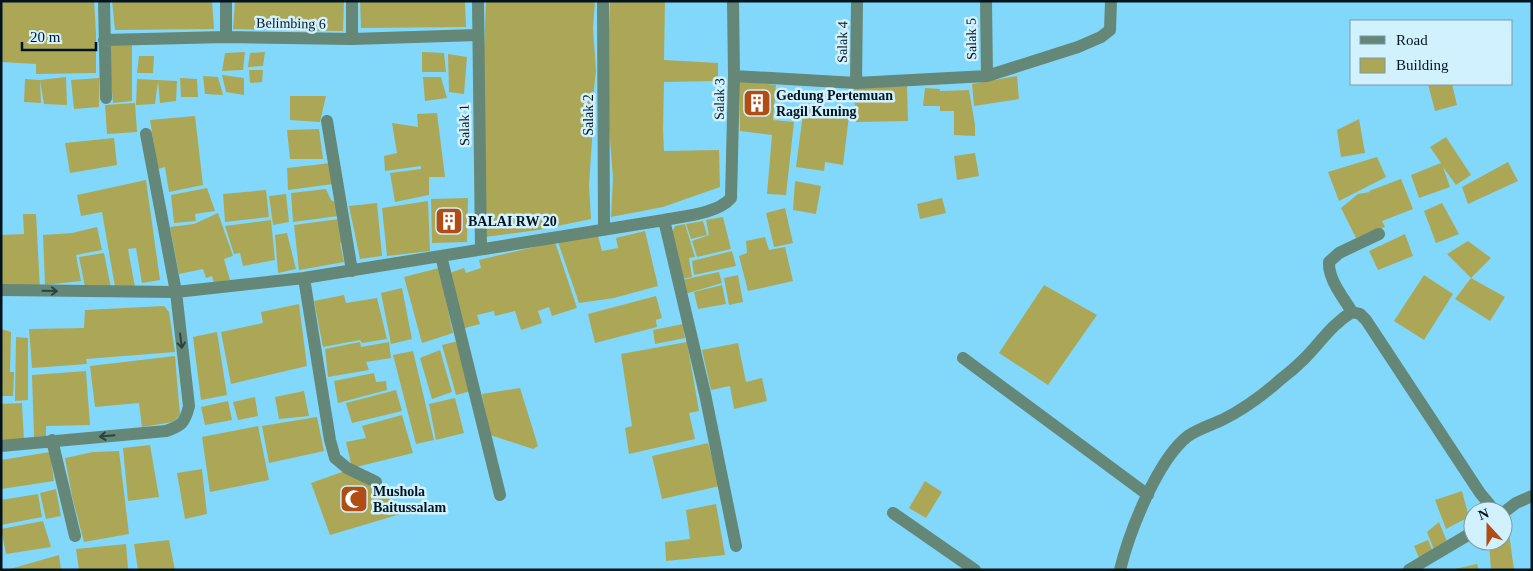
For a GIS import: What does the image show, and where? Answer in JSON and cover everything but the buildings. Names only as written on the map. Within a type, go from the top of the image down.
[{"type":"street","points":[[104,1],[106,98]]},
{"type":"street","points":[[226,1],[226,37]]},
{"type":"street","points":[[352,1],[352,39]]},
{"type":"street","name":"Salak 1","points":[[478,1],[481,249]]},
{"type":"street","name":"Salak 2","points":[[603,1],[604,229]]},
{"type":"street","name":"Salak 3","points":[[664,220],[716,209],[725,205],[731,198],[734,76],[733,1]]},
{"type":"street","name":"Salak 4","points":[[856,83],[857,1]]},
{"type":"street","name":"Salak 5","points":[[986,1],[987,76]]},
{"type":"street","points":[[734,76],[856,83],[987,76],[1101,38],[1110,30],[1111,7]]},
{"type":"street","name":"Belimbing 6","points":[[104,40],[226,37],[352,39],[478,35]]},
{"type":"street","points":[[326,121],[352,271]]},
{"type":"street","points":[[1,446],[166,431],[180,426],[187,416],[189,406],[176,292],[146,134]]},
{"type":"street","points":[[1,290],[176,292],[352,271],[664,220],[705,394],[736,546]]},
{"type":"street","points":[[1352,312],[1333,280],[1328,269],[1328,262],[1340,253],[1379,234]]},
{"type":"street","points":[[441,256],[500,495]]},
{"type":"street","points":[[304,278],[330,440],[335,458],[347,468],[376,482]]},
{"type":"street","points":[[1120,570],[1128,540],[1148,495],[1164,465],[1187,437],[1237,412],[1257,399],[1304,359],[1342,318],[1352,312],[1360,314],[1366,320],[1487,501]]},
{"type":"street","points":[[962,358],[1148,495]]},
{"type":"street","points":[[52,440],[75,536]]},
{"type":"street","points":[[1513,505],[1532,496]]},
{"type":"street","points":[[894,513],[975,570]]},
{"type":"street","points":[[1409,570],[1463,538]]},
{"type":"place","name":"Gedung Pertemuan Ragil Kuning","points":[[757,103]]},
{"type":"place","name":"BALAI RW 20","points":[[449,221]]},
{"type":"place","name":"Mushola Baitussalam","points":[[354,499]]}]
